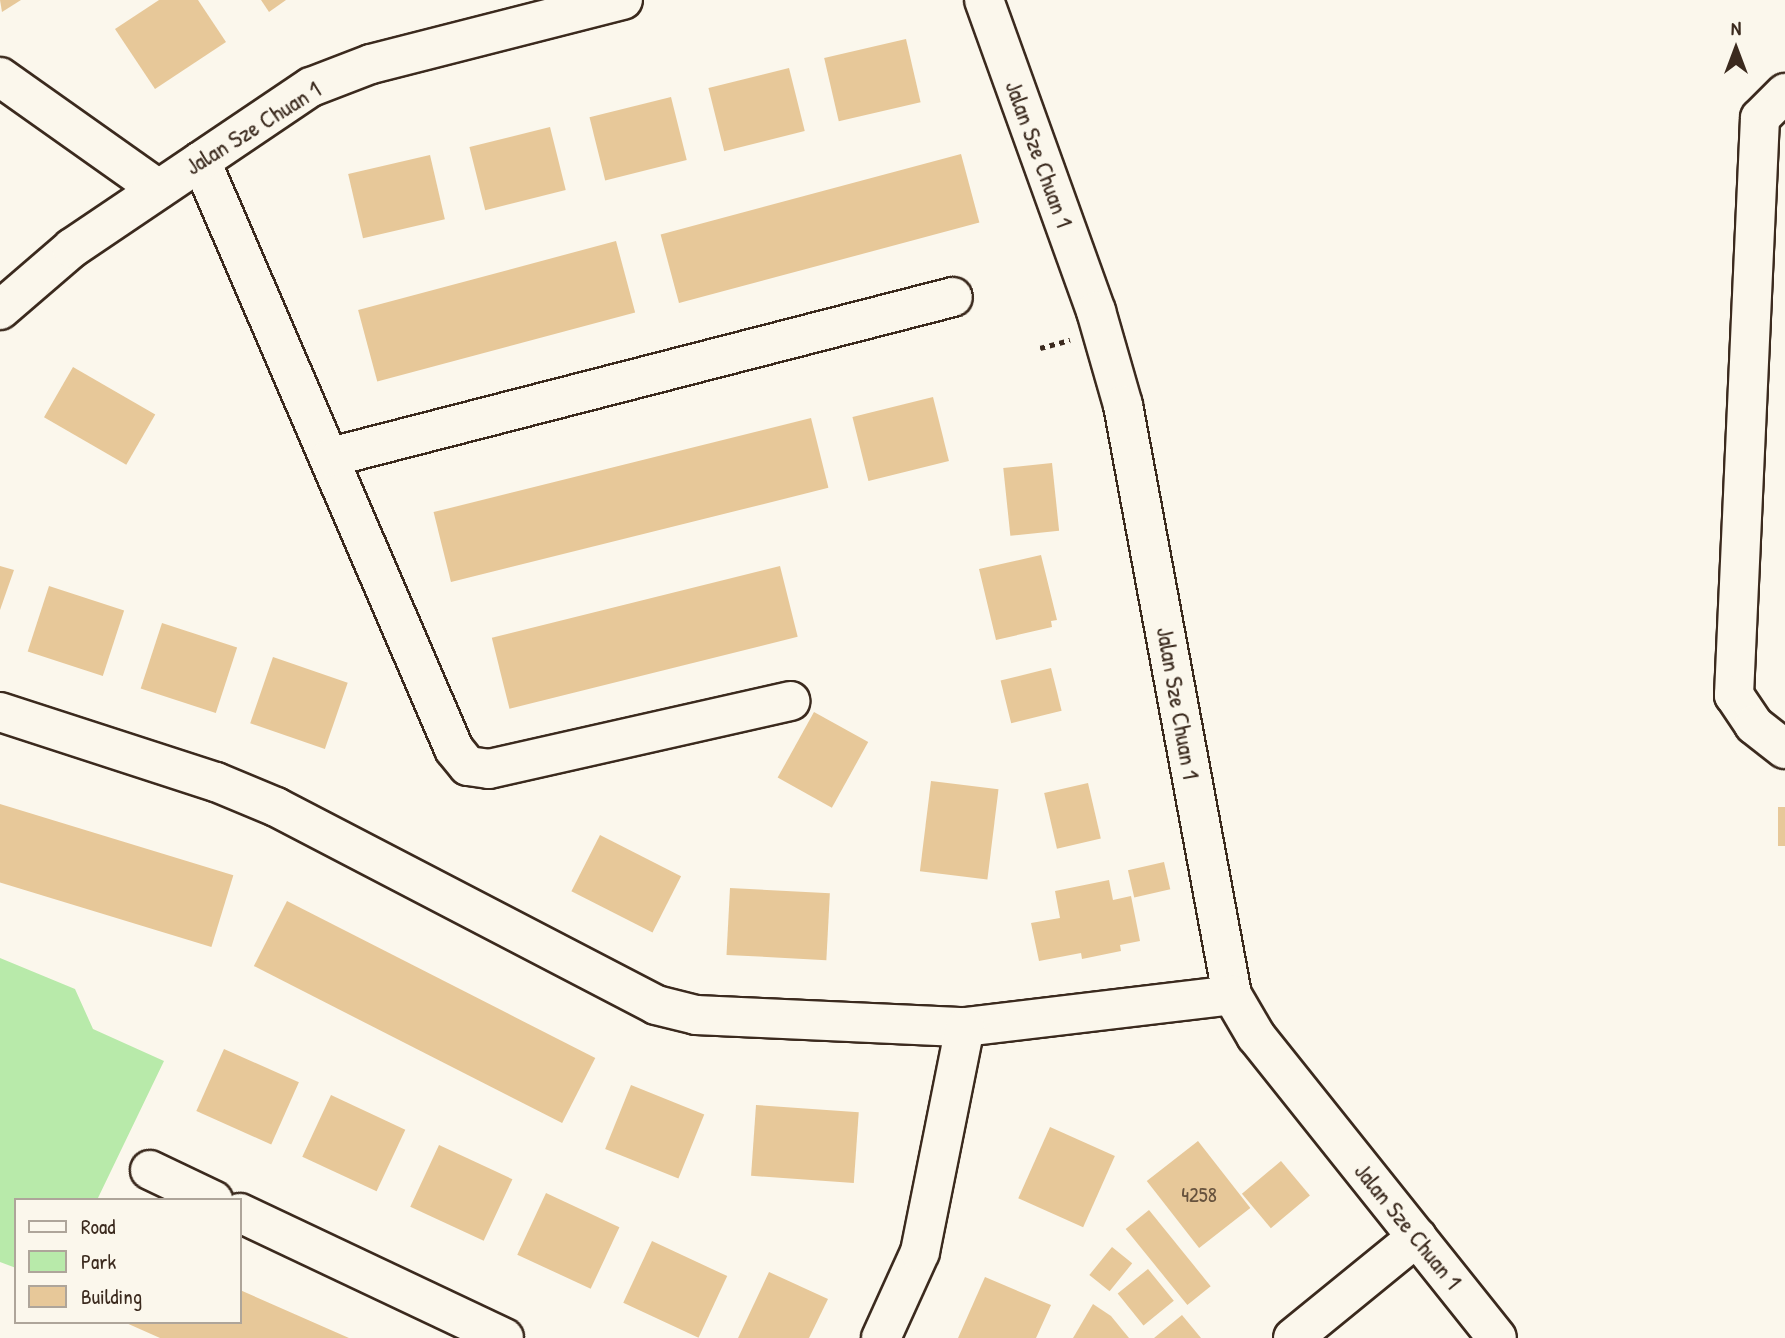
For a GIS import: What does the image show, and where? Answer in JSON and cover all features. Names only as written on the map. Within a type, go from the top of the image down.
[{"type":"street","name":"Jalan Sze Chuan 1","points":[[0,310],[72,248],[310,87],[371,64],[624,0]]},
{"type":"street","name":"Jalan Sze Chuan 1","points":[[984,0],[1096,311],[1123,405],[1232,995],[1256,1036],[1497,1338]]},
{"type":"street","points":[[0,77],[158,189]]},
{"type":"street","points":[[1785,93],[1760,118],[1734,695],[1754,725],[1785,749]]},
{"type":"street","points":[[201,161],[331,457],[454,749],[468,766],[489,769],[790,701]]},
{"type":"street","points":[[331,457],[953,297]]},
{"type":"street","points":[[0,712],[216,782],[276,807],[656,1005],[696,1015],[965,1027],[1232,995]]},
{"type":"street","points":[[881,1338],[920,1252],[965,1027]]},
{"type":"street","points":[[150,1170],[209,1198]]},
{"type":"street","points":[[242,1214],[504,1338]]},
{"type":"street","points":[[1293,1338],[1417,1237]]},
{"type":"green space","points":[[0,958],[75,989],[93,1029],[164,1061],[98,1198],[14,1198],[14,1267],[0,1262]]},
{"type":"building","points":[[0,0],[21,0],[2,12]]},
{"type":"building","points":[[159,0],[198,0],[226,42],[155,89],[115,29]]},
{"type":"building","points":[[261,0],[286,0],[269,12]]},
{"type":"building","points":[[906,39],[921,102],[839,121],[824,58]]},
{"type":"building","points":[[789,68],[805,131],[724,151],[708,88]]},
{"type":"building","points":[[671,97],[687,160],[605,180],[589,117]]},
{"type":"building","points":[[550,127],[566,190],[485,210],[469,147]]},
{"type":"building","points":[[961,154],[979,223],[679,303],[661,234]]},
{"type":"building","points":[[430,155],[445,219],[363,238],[348,174]]},
{"type":"building","points":[[616,241],[635,312],[377,382],[358,310]]},
{"type":"building","points":[[73,367],[155,414],[126,465],[44,417]]},
{"type":"building","points":[[933,397],[949,461],[868,481],[852,417]]},
{"type":"building","points":[[811,418],[828,488],[451,582],[434,512]]},
{"type":"building","points":[[1052,463],[1059,531],[1010,536],[1003,468]]},
{"type":"building","points":[[1041,555],[1057,620],[1051,621],[1052,627],[996,640],[979,569]]},
{"type":"building","points":[[0,566],[14,570],[0,610]]},
{"type":"building","points":[[780,566],[798,637],[509,709],[492,638]]},
{"type":"building","points":[[49,586],[124,610],[103,676],[28,652]]},
{"type":"building","points":[[162,623],[237,647],[216,713],[141,689]]},
{"type":"building","points":[[273,657],[348,683],[325,749],[250,723]]},
{"type":"building","points":[[1051,668],[1062,711],[1011,723],[1001,681]]},
{"type":"building","points":[[814,712],[868,742],[832,808],[778,778]]},
{"type":"building","points":[[931,781],[998,789],[987,880],[920,871]]},
{"type":"building","points":[[1088,783],[1101,839],[1057,849],[1044,793]]},
{"type":"building","points":[[0,804],[233,875],[211,947],[0,882]]},
{"type":"building","points":[[1778,807],[1785,807],[1785,846],[1778,846]]},
{"type":"building","points":[[600,835],[681,876],[652,932],[571,891]]},
{"type":"building","points":[[1164,862],[1170,889],[1134,898],[1128,870]]},
{"type":"building","points":[[1109,880],[1113,900],[1131,896],[1140,941],[1120,945],[1121,951],[1082,959],[1081,953],[1039,961],[1031,923],[1060,918],[1055,891]]},
{"type":"building","points":[[730,888],[830,893],[826,960],[726,955]]},
{"type":"building","points":[[287,901],[595,1058],[562,1123],[254,966]]},
{"type":"building","points":[[224,1049],[299,1082],[271,1144],[196,1111]]},
{"type":"building","points":[[631,1085],[704,1115],[678,1179],[605,1149]]},
{"type":"building","points":[[331,1095],[405,1130],[377,1191],[302,1157]]},
{"type":"building","points":[[756,1105],[859,1112],[854,1183],[751,1176]]},
{"type":"building","points":[[1050,1127],[1115,1156],[1083,1227],[1018,1198]]},
{"type":"building","points":[[1198,1141],[1250,1208],[1199,1248],[1147,1181]]},
{"type":"building","points":[[439,1145],[512,1179],[484,1241],[410,1207]]},
{"type":"building","points":[[1281,1161],[1310,1195],[1271,1228],[1242,1194]]},
{"type":"building","points":[[546,1193],[619,1227],[591,1289],[517,1255]]},
{"type":"building","points":[[1149,1210],[1211,1286],[1187,1305],[1126,1229]]},
{"type":"building","points":[[652,1241],[727,1276],[698,1338],[623,1303]]},
{"type":"building","points":[[1112,1247],[1132,1263],[1110,1291],[1089,1275]]},
{"type":"building","points":[[1148,1269],[1174,1301],[1143,1325],[1118,1294]]},
{"type":"building","points":[[769,1272],[828,1299],[809,1338],[738,1338]]},
{"type":"building","points":[[985,1277],[1051,1305],[1036,1338],[958,1338]]},
{"type":"building","points":[[242,1291],[349,1338],[160,1338],[128,1324],[242,1324]]},
{"type":"building","points":[[1093,1304],[1111,1316],[1129,1338],[1073,1338]]},
{"type":"building","points":[[1182,1315],[1201,1338],[1154,1338]]}]
